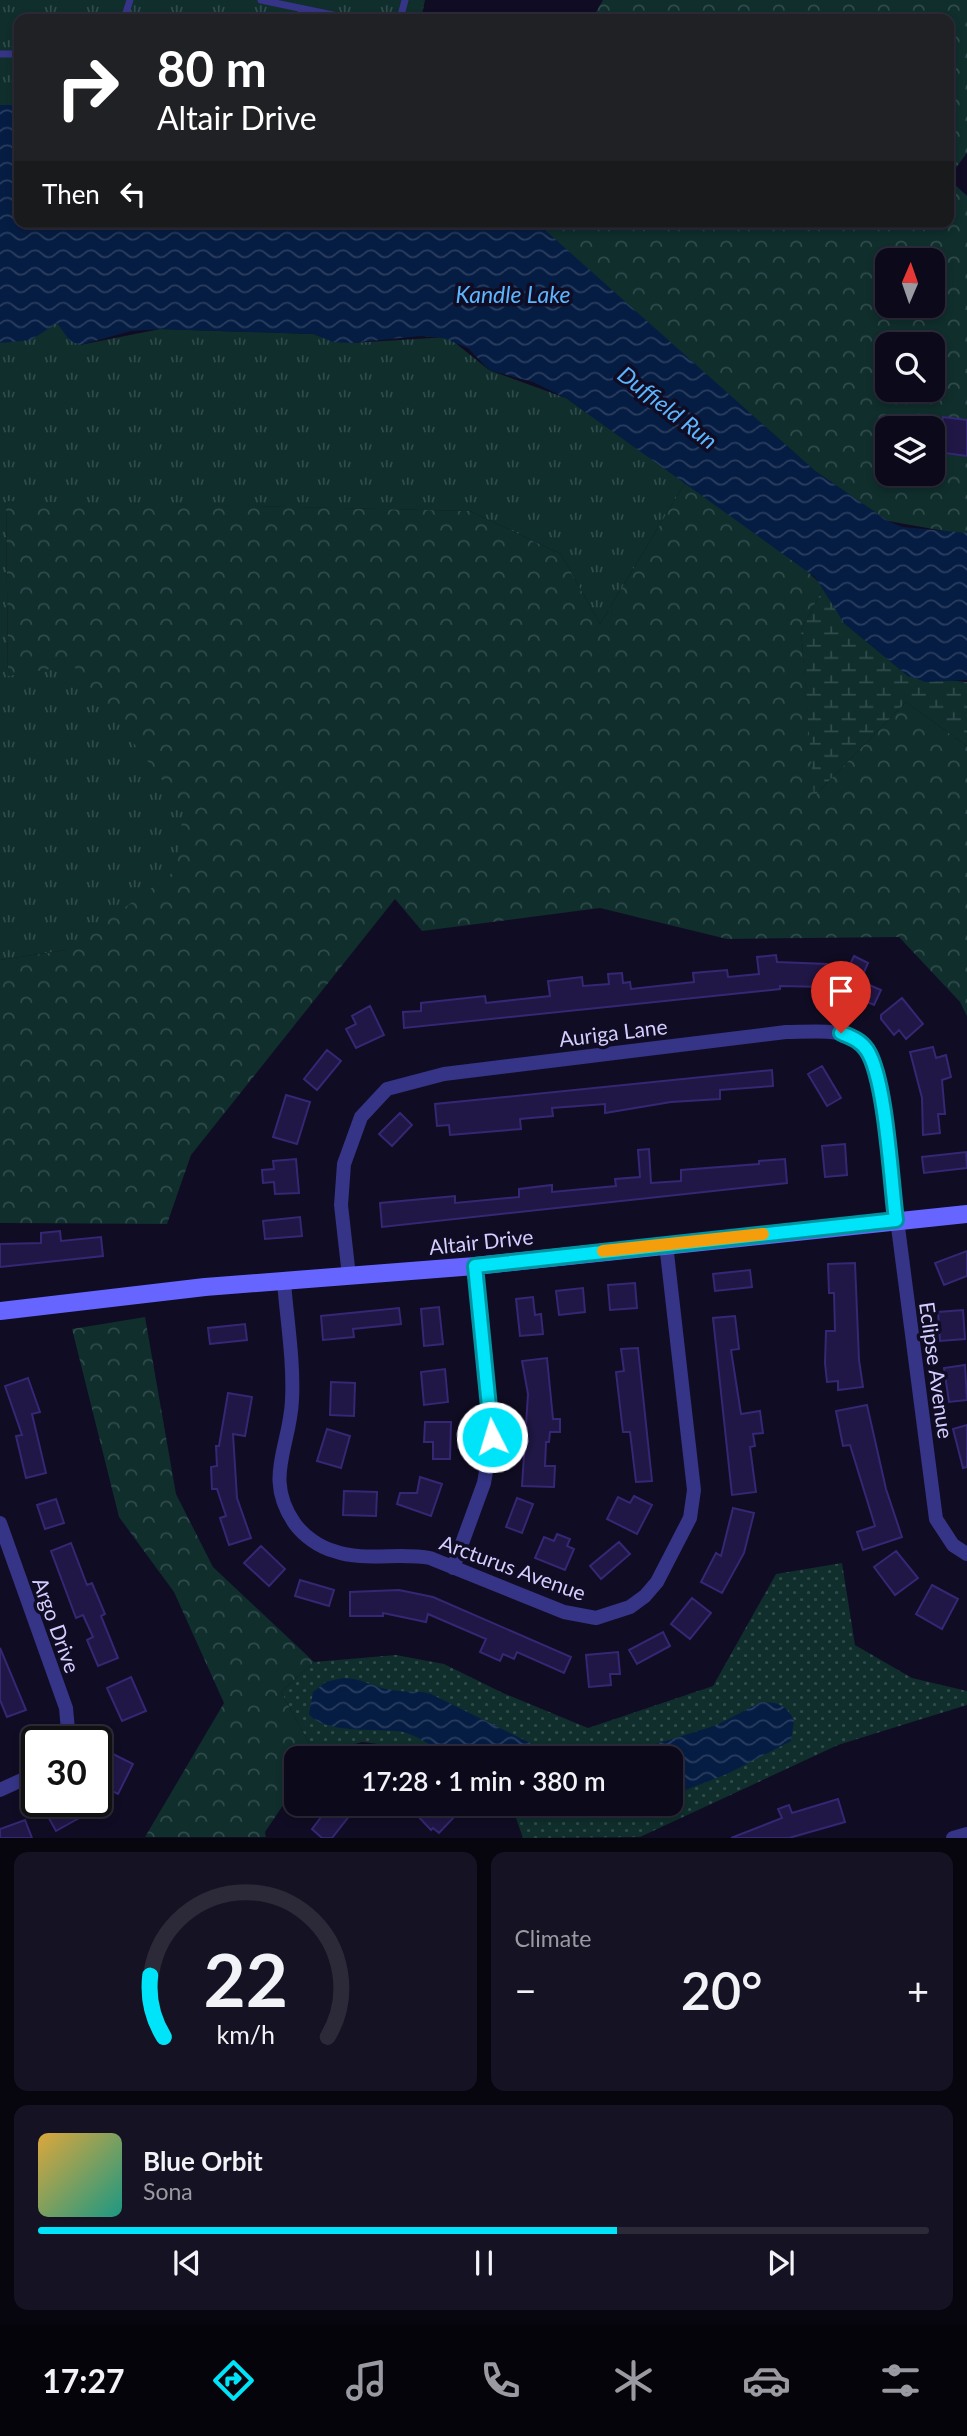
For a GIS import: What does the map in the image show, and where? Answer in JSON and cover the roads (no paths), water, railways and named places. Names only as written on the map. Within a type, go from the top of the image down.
[{"type":"street","name":"Auriga Lane","points":[[349,1276],[341,1205],[344,1164],[360,1117],[387,1089],[444,1074],[786,1032],[841,1033],[855,1038],[867,1050],[879,1081],[896,1220]]},
{"type":"street","name":"Altair Drive","points":[[0,1311],[205,1287],[475,1266],[967,1214]]},
{"type":"street","name":"Eclipse Avenue","points":[[896,1220],[936,1519],[953,1545],[967,1554]]},
{"type":"street","name":"Arcturus Avenue","points":[[284,1282],[292,1401],[278,1477],[279,1493],[292,1519],[309,1538],[334,1552],[411,1555],[453,1568],[580,1617],[596,1618],[630,1607],[657,1582],[690,1518],[694,1490],[666,1244]]},
{"type":"street","points":[[453,1568],[484,1483],[492,1437],[475,1266]]},
{"type":"street","name":"Argo Drive","points":[[0,1523],[66,1708],[68,1726]]},
{"type":"street","points":[[0,1790],[21,1780]]},
{"type":"street","points":[[953,1838],[967,1834]]},
{"type":"lane","points":[[261,0],[328,14]]},
{"type":"water","name":"Kandle Lake","points":[[0,105],[14,105],[14,228],[543,228],[815,471],[888,521],[902,527],[967,533],[967,680],[926,682],[908,676],[844,623],[815,577],[566,398],[533,382],[489,370],[468,348],[443,338],[420,336],[351,343],[333,342],[313,334],[160,329],[131,331],[80,345],[70,341],[57,323],[31,340],[0,343]]},
{"type":"water","points":[[343,1678],[386,1689],[431,1694],[537,1746],[433,1746],[397,1731],[363,1730],[325,1724],[309,1714],[313,1692],[326,1682]]},
{"type":"water","points":[[761,1702],[785,1708],[794,1720],[791,1741],[727,1774],[683,1791],[683,1746],[650,1746],[717,1725]]},
{"type":"water label","name":"Duffield Run","points":[[668,407]]}]
